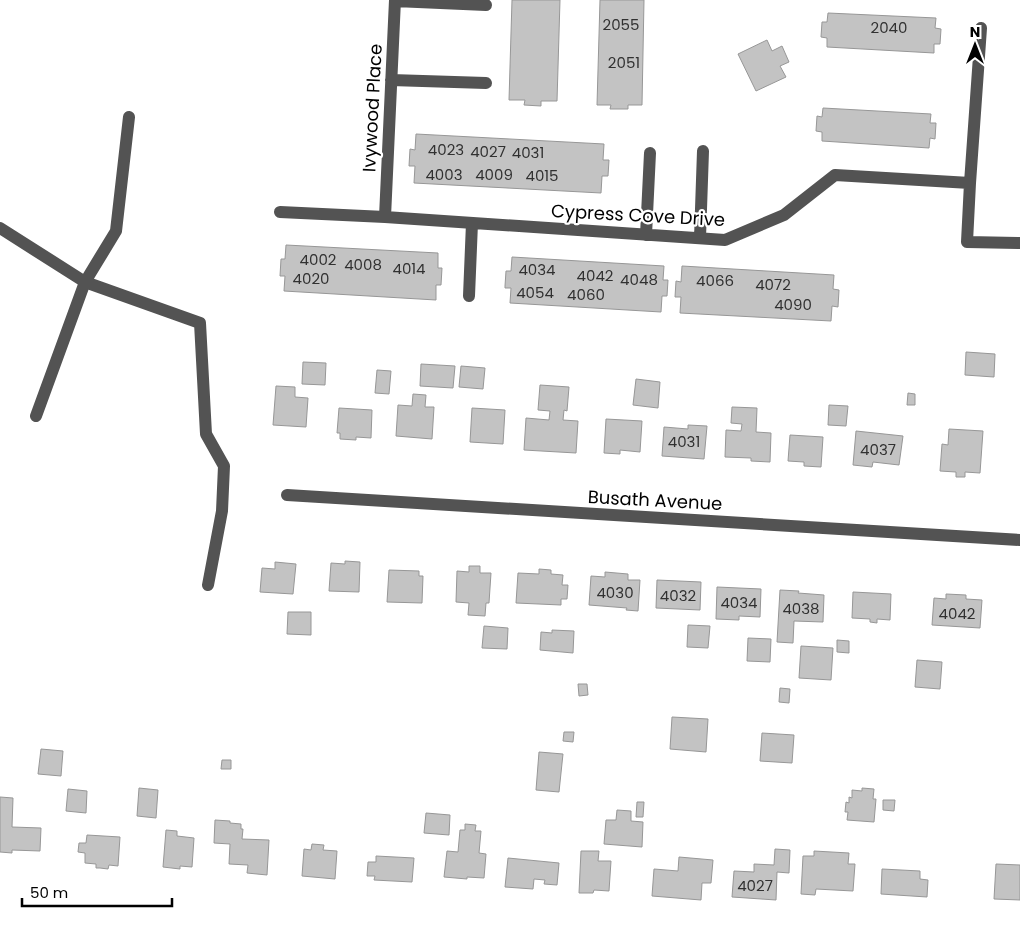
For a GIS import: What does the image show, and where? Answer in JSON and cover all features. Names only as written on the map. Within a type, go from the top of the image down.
[{"type":"street","points":[[395,0],[486,6]]},
{"type":"street","name":"Ivywood Place","points":[[384,217],[395,0]]},
{"type":"street","points":[[981,28],[970,183],[968,242],[1020,242]]},
{"type":"street","points":[[391,80],[486,83]]},
{"type":"street","points":[[36,416],[85,282],[116,231],[129,117]]},
{"type":"street","points":[[700,238],[703,151]]},
{"type":"street","points":[[646,235],[650,153]]},
{"type":"street","name":"Cypress Cove Drive","points":[[280,212],[384,217],[725,240],[784,215],[834,175],[970,183]]},
{"type":"street","points":[[469,296],[472,223]]},
{"type":"street","points":[[0,228],[85,282],[200,323],[206,434],[224,466],[222,511],[208,585]]},
{"type":"street","name":"Busath Avenue","points":[[287,495],[1020,540]]},
{"type":"building","points":[[512,0],[560,0],[557,101],[541,101],[541,106],[524,105],[525,100],[509,100]]},
{"type":"building","points":[[600,0],[644,0],[642,105],[628,105],[628,109],[610,109],[611,105],[597,105]]},
{"type":"building","points":[[828,13],[936,18],[935,28],[941,29],[940,44],[934,44],[934,53],[827,47],[827,38],[821,37],[822,22],[827,22]]},
{"type":"building","points":[[767,40],[772,51],[782,46],[789,62],[780,66],[786,77],[756,91],[738,54]]},
{"type":"building","points":[[823,108],[931,114],[930,123],[936,123],[935,139],[930,138],[929,148],[822,141],[822,132],[816,131],[817,116],[822,117]]},
{"type":"building","points":[[416,134],[604,144],[603,160],[609,160],[608,176],[602,176],[601,193],[414,183],[415,166],[409,166],[410,149],[415,150]]},
{"type":"building","points":[[286,245],[438,253],[438,268],[442,268],[441,285],[436,285],[436,300],[284,291],[285,276],[280,276],[281,259],[285,259]]},
{"type":"building","points":[[512,257],[664,266],[663,280],[668,280],[667,296],[662,296],[661,312],[510,303],[511,288],[505,288],[505,286],[506,271],[511,271]]},
{"type":"building","points":[[682,266],[834,275],[833,289],[839,290],[838,307],[832,306],[831,321],[680,313],[681,297],[675,297],[676,281],[681,282]]},
{"type":"building","points":[[966,352],[995,354],[994,377],[965,375]]},
{"type":"building","points":[[303,362],[326,363],[325,385],[302,384]]},
{"type":"building","points":[[421,364],[455,366],[453,388],[420,386]]},
{"type":"building","points":[[461,366],[485,368],[483,389],[459,387]]},
{"type":"building","points":[[377,370],[391,371],[389,394],[375,393]]},
{"type":"building","points":[[636,379],[660,382],[658,408],[633,405]]},
{"type":"building","points":[[540,385],[569,387],[567,411],[564,410],[563,420],[578,421],[576,453],[524,450],[526,418],[549,420],[550,411],[538,410]]},
{"type":"building","points":[[276,386],[295,387],[295,397],[308,398],[306,427],[273,425]]},
{"type":"building","points":[[908,393],[915,394],[915,405],[907,405]]},
{"type":"building","points":[[413,394],[426,395],[425,407],[434,407],[432,439],[396,436],[398,405],[412,406]]},
{"type":"building","points":[[829,405],[848,406],[846,426],[828,425]]},
{"type":"building","points":[[732,407],[757,408],[756,432],[771,433],[770,462],[751,461],[751,458],[725,457],[726,430],[741,431],[742,424],[731,423]]},
{"type":"building","points":[[339,408],[372,410],[371,438],[356,437],[356,440],[340,439],[340,433],[337,433]]},
{"type":"building","points":[[472,408],[505,410],[503,444],[470,442]]},
{"type":"building","points":[[606,419],[642,421],[640,452],[620,450],[620,454],[604,453]]},
{"type":"building","points":[[688,425],[707,426],[704,459],[662,456],[664,427],[688,429]]},
{"type":"building","points":[[949,429],[983,431],[980,473],[965,472],[965,477],[956,477],[956,472],[940,471],[942,444],[948,445]]},
{"type":"building","points":[[856,431],[903,436],[899,465],[873,462],[872,467],[853,465]]},
{"type":"building","points":[[790,435],[823,437],[821,467],[804,466],[804,462],[788,461]]},
{"type":"building","points":[[345,561],[360,562],[359,592],[329,591],[331,563],[345,564]]},
{"type":"building","points":[[275,562],[296,564],[293,594],[260,592],[262,568],[275,569]]},
{"type":"building","points":[[469,566],[480,566],[480,573],[491,573],[489,603],[486,603],[485,616],[468,615],[469,603],[456,602],[457,571],[469,572]]},
{"type":"building","points":[[539,569],[551,570],[551,574],[563,575],[562,585],[568,585],[567,599],[561,599],[561,605],[516,603],[518,573],[539,574]]},
{"type":"building","points":[[389,570],[419,571],[419,576],[423,576],[422,603],[387,602]]},
{"type":"building","points":[[605,572],[628,574],[628,580],[640,580],[638,611],[626,610],[627,608],[589,605],[591,576],[605,577]]},
{"type":"building","points":[[657,580],[701,582],[700,610],[656,608]]},
{"type":"building","points":[[717,587],[761,589],[760,617],[739,616],[739,620],[716,619]]},
{"type":"building","points":[[780,590],[824,595],[823,622],[794,621],[793,643],[777,642]]},
{"type":"building","points":[[853,592],[891,594],[890,620],[877,619],[877,623],[870,622],[870,619],[852,618]]},
{"type":"building","points":[[946,594],[966,595],[966,599],[982,600],[980,628],[932,625],[934,598],[946,599]]},
{"type":"building","points":[[288,612],[311,612],[311,635],[287,634]]},
{"type":"building","points":[[688,625],[710,626],[708,648],[687,647]]},
{"type":"building","points":[[484,626],[508,628],[507,649],[482,648]]},
{"type":"building","points":[[552,630],[574,631],[573,653],[540,650],[541,632],[552,633]]},
{"type":"building","points":[[748,638],[771,639],[770,662],[747,661]]},
{"type":"building","points":[[837,640],[849,641],[849,653],[837,652]]},
{"type":"building","points":[[801,646],[833,648],[831,680],[799,678]]},
{"type":"building","points":[[917,660],[942,662],[940,689],[915,687]]},
{"type":"building","points":[[578,684],[587,684],[588,695],[579,696]]},
{"type":"building","points":[[780,688],[790,689],[789,703],[779,702]]},
{"type":"building","points":[[672,717],[708,719],[706,752],[670,749]]},
{"type":"building","points":[[564,732],[574,732],[573,742],[563,741]]},
{"type":"building","points":[[762,733],[794,735],[792,763],[760,761]]},
{"type":"building","points":[[41,749],[63,751],[61,776],[38,774]]},
{"type":"building","points":[[539,752],[563,754],[559,792],[536,790]]},
{"type":"building","points":[[222,760],[231,760],[231,769],[221,769]]},
{"type":"building","points":[[139,788],[158,790],[156,818],[137,816]]},
{"type":"building","points":[[862,788],[874,789],[873,799],[876,799],[874,822],[847,820],[848,812],[845,812],[846,802],[849,803],[849,797],[852,798],[852,790],[862,791]]},
{"type":"building","points":[[68,789],[87,791],[86,813],[66,811]]},
{"type":"building","points":[[0,797],[13,798],[12,827],[41,828],[40,851],[12,850],[12,853],[0,852]]},
{"type":"building","points":[[883,800],[895,800],[894,811],[883,810]]},
{"type":"building","points":[[637,802],[644,802],[643,817],[636,817]]},
{"type":"building","points":[[617,810],[631,811],[631,821],[643,822],[642,847],[604,844],[606,820],[616,820]]},
{"type":"building","points":[[426,813],[450,815],[449,835],[424,833]]},
{"type":"building","points":[[215,820],[241,824],[241,829],[243,829],[242,839],[269,840],[267,875],[247,873],[248,865],[229,864],[230,844],[214,843]]},
{"type":"building","points":[[465,824],[476,825],[475,831],[481,831],[479,853],[486,854],[484,878],[444,877],[447,851],[458,852],[460,830],[465,830]]},
{"type":"building","points":[[166,830],[177,831],[177,836],[194,838],[192,867],[180,866],[180,869],[163,867]]},
{"type":"building","points":[[87,835],[120,837],[118,866],[109,865],[108,869],[96,868],[96,864],[85,863],[85,853],[78,852],[79,843],[86,843]]},
{"type":"building","points":[[312,844],[324,845],[323,850],[337,851],[335,879],[302,876],[304,849],[311,850]]},
{"type":"building","points":[[775,849],[790,850],[789,873],[777,872],[776,900],[732,897],[734,871],[754,872],[754,864],[774,865]]},
{"type":"building","points":[[581,851],[599,851],[598,861],[611,861],[609,891],[594,890],[593,893],[579,893]]},
{"type":"building","points":[[814,851],[849,853],[848,864],[855,864],[853,891],[816,889],[815,895],[801,894],[803,856],[814,856]]},
{"type":"building","points":[[376,856],[414,858],[412,882],[374,880],[375,876],[367,876],[368,862],[376,862]]},
{"type":"building","points":[[679,857],[713,860],[711,883],[702,883],[701,900],[652,896],[654,869],[678,871]]},
{"type":"building","points":[[508,858],[559,863],[557,885],[544,884],[545,880],[534,879],[533,889],[505,887]]},
{"type":"building","points":[[996,864],[1020,865],[1020,900],[994,899]]},
{"type":"building","points":[[882,869],[920,871],[920,879],[928,880],[927,897],[881,894]]}]
